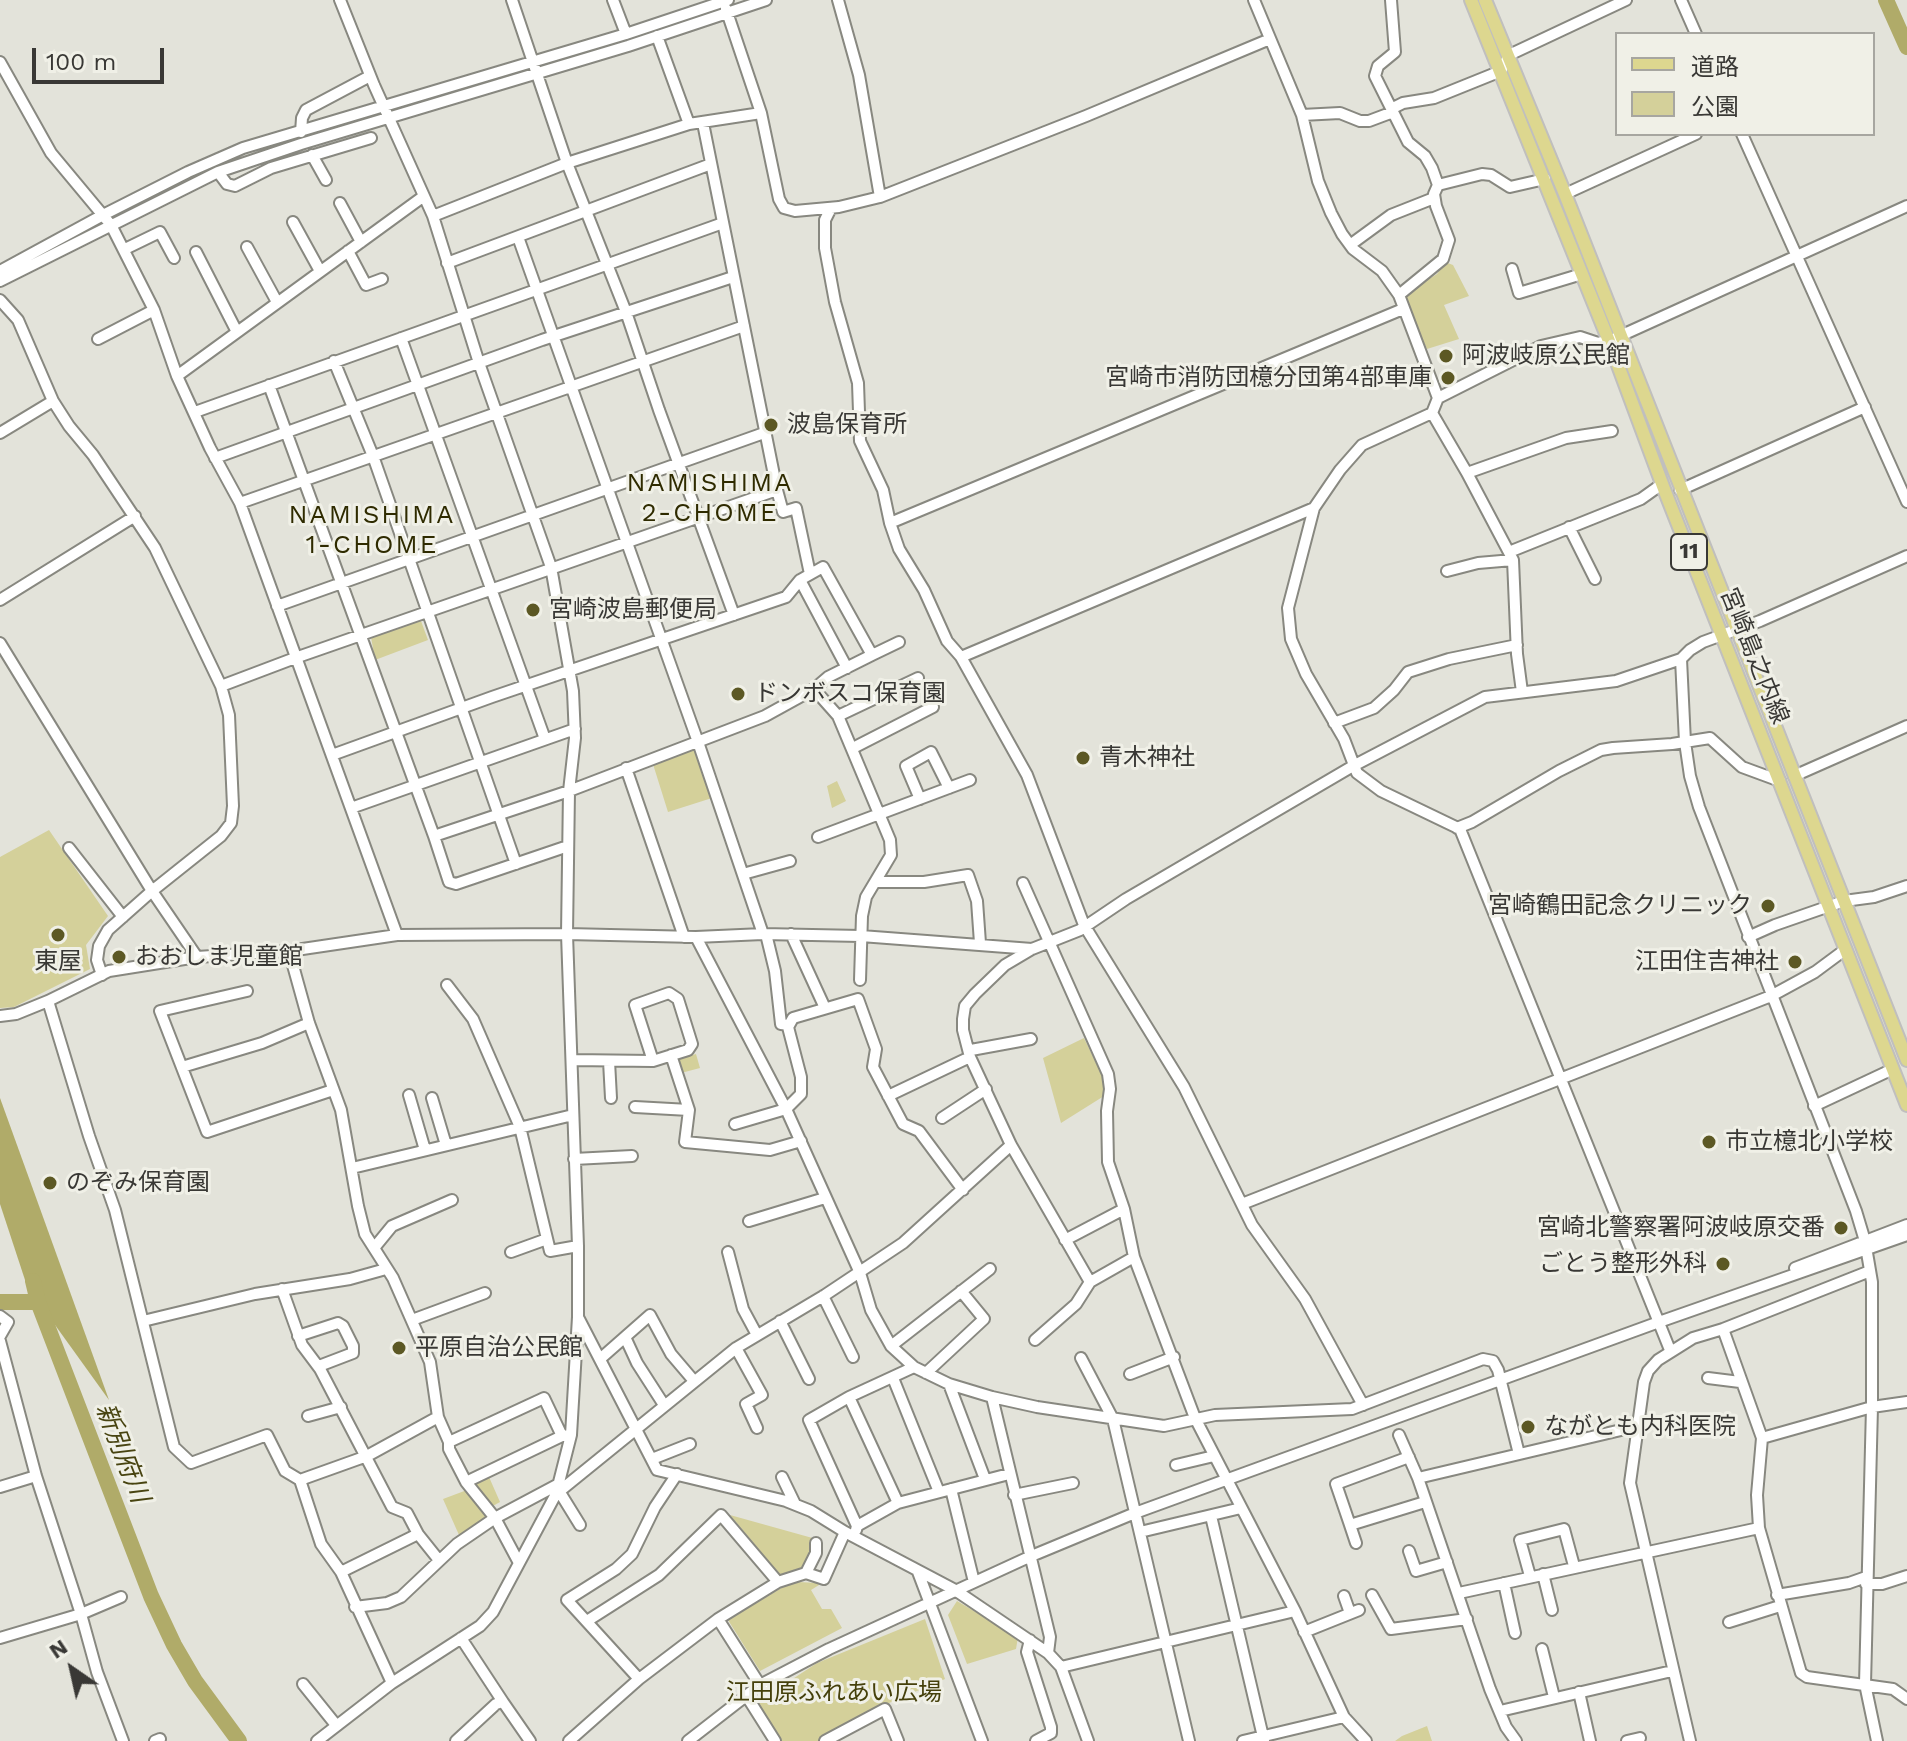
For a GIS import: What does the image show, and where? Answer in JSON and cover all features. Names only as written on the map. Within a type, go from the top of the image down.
[{"type":"main road","name":"宮崎島之内線","points":[[1471,0],[1582,274],[1615,338],[1680,490],[1780,781],[1907,1105]]},
{"type":"main road","name":"宮崎島之内線","points":[[1485,0],[1565,194],[1662,484],[1794,776],[1907,1060]]},
{"type":"street","points":[[317,1741],[392,1683],[480,1626],[493,1612],[557,1490],[578,1317],[567,934],[569,791],[575,729],[570,670],[551,567],[463,316],[433,216],[370,76],[340,0]]},
{"type":"street","points":[[512,0],[567,163],[626,312],[734,615]]},
{"type":"street","points":[[613,0],[626,34]]},
{"type":"street","points":[[0,271],[103,215],[229,154],[626,34],[725,0],[761,113],[772,175],[784,208],[795,211],[831,208],[880,197],[1270,39]]},
{"type":"street","points":[[0,281],[218,172],[766,0]]},
{"type":"street","points":[[838,0],[859,75],[880,197]]},
{"type":"street","points":[[1254,0],[1302,115],[1318,181],[1331,213],[1350,245],[1382,271],[1399,295],[1438,398]]},
{"type":"street","points":[[1302,115],[1340,113],[1369,121],[1403,103],[1434,98],[1501,71],[1509,55],[1626,0]]},
{"type":"street","points":[[1681,0],[1695,32]]},
{"type":"street","points":[[1394,1],[1395,52],[1378,66],[1375,76],[1408,142],[1428,160],[1438,185],[1434,198],[1449,240],[1447,253],[1429,272],[1399,295]]},
{"type":"street","points":[[657,36],[689,124]]},
{"type":"street","points":[[0,62],[51,153],[111,225],[154,310],[177,376],[240,503],[397,935]]},
{"type":"street","points":[[301,132],[306,110],[370,76]]},
{"type":"street","points":[[433,216],[567,163],[689,124],[761,113]]},
{"type":"street","points":[[703,123],[777,490],[783,512],[796,508],[805,577],[847,668]]},
{"type":"street","points":[[1565,194],[1692,136]]},
{"type":"street","points":[[1743,136],[1907,502]]},
{"type":"street","points":[[218,172],[227,184],[235,186],[271,168],[371,138]]},
{"type":"street","points":[[312,155],[326,180]]},
{"type":"street","points":[[447,263],[711,164]]},
{"type":"street","points":[[1438,185],[1482,174],[1491,175],[1510,187],[1545,179]]},
{"type":"street","points":[[177,376],[424,196]]},
{"type":"street","points":[[1350,245],[1391,215],[1434,198]]},
{"type":"street","points":[[340,203],[361,242]]},
{"type":"street","points":[[1780,781],[1742,767],[1710,738],[1601,750],[1457,828],[1381,791],[1357,773],[1344,739],[1306,674],[1291,639],[1288,620],[1291,596],[1314,508],[1362,445],[1432,413],[1438,398],[1551,343],[1580,337],[1598,343],[1615,338],[1907,206]]},
{"type":"street","points":[[831,208],[825,220],[825,248],[835,302],[858,383],[860,441],[883,490],[899,549],[924,590],[947,641],[961,657],[1004,730],[1036,793],[1084,925],[1184,1087],[1252,1225],[1305,1299],[1363,1405]]},
{"type":"street","points":[[293,222],[320,271]]},
{"type":"street","points":[[195,412],[723,223]]},
{"type":"street","points":[[125,249],[160,232],[174,258]]},
{"type":"street","points":[[518,237],[764,934],[775,971],[781,1024],[789,1025]]},
{"type":"street","points":[[247,247],[277,302]]},
{"type":"street","points":[[348,251],[366,285],[382,279]]},
{"type":"street","points":[[196,252],[237,332]]},
{"type":"street","points":[[1512,269],[1519,293],[1582,274]]},
{"type":"street","points":[[215,458],[553,336],[733,277]]},
{"type":"street","points":[[0,300],[18,320],[53,401],[155,548],[221,686],[229,715],[231,823],[221,836],[108,930],[99,946],[97,960],[102,975]]},
{"type":"street","points":[[890,523],[1403,309]]},
{"type":"street","points":[[98,339],[154,310]]},
{"type":"street","points":[[240,503],[744,326]]},
{"type":"street","points":[[401,338],[545,739]]},
{"type":"street","points":[[334,361],[373,456],[516,864]]},
{"type":"street","points":[[269,385],[449,882],[456,884],[568,846]]},
{"type":"street","points":[[0,433],[53,401]]},
{"type":"street","points":[[1680,490],[1865,407]]},
{"type":"street","points":[[1432,413],[1511,556],[1522,692]]},
{"type":"street","points":[[1467,473],[1566,438],[1612,431]]},
{"type":"street","points":[[277,606],[764,433]]},
{"type":"street","points":[[1447,571],[1511,556],[1569,527],[1641,499],[1662,484]]},
{"type":"street","points":[[221,686],[551,567],[777,490]]},
{"type":"street","points":[[961,657],[1314,508]]},
{"type":"street","points":[[0,600],[135,516]]},
{"type":"street","points":[[1569,527],[1595,579]]},
{"type":"street","points":[[1090,1282],[1011,1145],[963,1030],[965,1006],[1005,965],[1032,949],[1080,930],[1353,766],[1485,697],[1616,681],[1681,659],[1690,650],[1907,556]]},
{"type":"street","points":[[332,755],[786,597],[805,577],[823,567],[872,655]]},
{"type":"street","points":[[434,836],[569,791],[765,716],[814,689],[828,677],[899,642]]},
{"type":"street","points":[[0,643],[152,891],[197,957]]},
{"type":"street","points":[[1334,723],[1374,708],[1408,672],[1449,659],[1517,645]]},
{"type":"street","points":[[1681,659],[1685,742],[1699,807],[1856,1211],[1866,1245],[1870,1271],[1872,1407],[1865,1684],[1877,1741]]},
{"type":"street","points":[[838,716],[918,678]]},
{"type":"street","points":[[814,689],[838,716],[890,840],[891,855],[866,897],[860,980]]},
{"type":"street","points":[[853,748],[933,707]]},
{"type":"street","points":[[1794,776],[1907,726]]},
{"type":"street","points":[[351,808],[575,729]]},
{"type":"street","points":[[920,799],[906,766],[931,752],[949,788]]},
{"type":"street","points":[[626,768],[684,937]]},
{"type":"street","points":[[818,837],[970,780]]},
{"type":"street","points":[[1457,828],[1670,1350]]},
{"type":"street","points":[[69,848],[123,917]]},
{"type":"street","points":[[743,874],[790,861]]},
{"type":"street","points":[[875,882],[924,882],[968,875],[977,901],[980,943]]},
{"type":"street","points":[[1023,883],[1108,1074],[1108,1162],[1124,1209],[1134,1257],[1195,1418],[1295,1611],[1347,1720],[1353,1741]]},
{"type":"street","points":[[1748,937],[1844,901],[1874,897],[1907,886]]},
{"type":"street","points":[[791,934],[825,1008]]},
{"type":"street","points":[[0,1016],[16,1014],[48,1001],[109,971],[197,957],[289,951],[397,935],[696,937],[791,934],[980,943],[1032,949]]},
{"type":"street","points":[[696,937],[786,1109],[860,1273],[871,1310],[891,1346],[914,1367],[949,1384],[992,1397],[1164,1426],[1195,1418],[1263,1411],[1352,1409],[1483,1359],[1493,1361],[1501,1379],[1519,1454]]},
{"type":"street","points":[[1242,1204],[1771,996],[1815,972],[1846,949]]},
{"type":"street","points":[[289,951],[309,1023],[341,1110],[365,1234],[393,1278],[430,1362],[438,1417],[449,1449],[466,1482],[495,1518],[519,1563]]},
{"type":"street","points":[[447,985],[473,1019],[520,1127],[550,1251],[578,1246]]},
{"type":"street","points":[[247,991],[160,1011],[207,1132],[333,1090]]},
{"type":"street","points":[[572,1060],[653,1061],[688,1050],[692,1044],[678,999],[669,993],[635,1005],[653,1061]]},
{"type":"street","points":[[735,1124],[786,1109],[801,1094],[801,1077],[788,1027],[793,1018],[858,999],[876,1049],[873,1067],[903,1124],[919,1131],[963,1190]]},
{"type":"street","points":[[48,1001],[115,1210],[174,1447],[191,1463],[267,1435],[285,1471],[300,1480],[321,1544],[341,1572],[392,1683]]},
{"type":"street","points":[[182,1067],[262,1043],[309,1023]]},
{"type":"street","points":[[888,1096],[970,1053],[1031,1039]]},
{"type":"street","points":[[671,1055],[689,1110],[685,1142],[770,1150],[801,1141]]},
{"type":"street","points":[[609,1061],[611,1098]]},
{"type":"street","points":[[1814,1106],[1893,1069]]},
{"type":"street","points":[[942,1118],[986,1089]]},
{"type":"street","points":[[409,1095],[425,1150]]},
{"type":"street","points":[[432,1098],[446,1145]]},
{"type":"street","points":[[635,1107],[689,1110]]},
{"type":"street","points":[[352,1168],[573,1115]]},
{"type":"street","points":[[355,1607],[387,1603],[401,1597],[424,1577],[438,1559],[495,1518],[557,1490],[736,1348],[860,1273],[903,1243],[1011,1145]]},
{"type":"street","points":[[574,1159],[632,1156]]},
{"type":"street","points":[[749,1221],[825,1198]]},
{"type":"street","points":[[374,1248],[392,1226],[452,1200]]},
{"type":"street","points":[[1065,1240],[1124,1209]]},
{"type":"street","points":[[688,1741],[760,1685],[829,1649],[1029,1557],[1135,1513],[1866,1245],[1906,1236]]},
{"type":"street","points":[[511,1252],[547,1239]]},
{"type":"street","points":[[728,1252],[743,1309],[757,1335]]},
{"type":"street","points":[[1035,1340],[1076,1304],[1090,1282],[1134,1257]]},
{"type":"street","points":[[143,1321],[255,1294],[350,1279],[386,1269]]},
{"type":"street","points":[[891,1346],[990,1269]]},
{"type":"street","points":[[1690,1741],[1630,1483],[1648,1371],[1670,1350],[1693,1338],[1870,1271]]},
{"type":"street","points":[[282,1289],[298,1336],[319,1366],[392,1507],[407,1513],[418,1534],[438,1559]]},
{"type":"street","points":[[926,1373],[984,1319],[961,1291]]},
{"type":"street","points":[[412,1320],[485,1293]]},
{"type":"street","points":[[823,1296],[853,1357]]},
{"type":"street","points":[[600,1359],[650,1315],[671,1354],[694,1381]]},
{"type":"street","points":[[0,1316],[8,1322],[0,1339],[36,1476],[97,1672],[123,1741]]},
{"type":"street","points":[[578,1317],[657,1470],[748,1490],[795,1505],[852,1531],[918,1572],[955,1590],[1048,1653],[1061,1667],[1088,1741]]},
{"type":"street","points":[[780,1321],[809,1379]]},
{"type":"street","points":[[298,1336],[338,1323],[343,1326],[353,1346],[353,1353],[319,1366]]},
{"type":"street","points":[[1723,1329],[1762,1438],[1757,1495],[1759,1528],[1801,1673],[1807,1677],[1893,1689],[1907,1699]]},
{"type":"street","points":[[625,1337],[637,1363],[664,1405]]},
{"type":"street","points":[[736,1348],[762,1395],[746,1404],[757,1428]]},
{"type":"street","points":[[1130,1374],[1174,1357]]},
{"type":"street","points":[[1081,1358],[1113,1419],[1189,1741]]},
{"type":"street","points":[[852,1531],[809,1420],[849,1397],[914,1367]]},
{"type":"street","points":[[893,1378],[945,1490],[974,1582]]},
{"type":"street","points":[[1708,1378],[1740,1382]]},
{"type":"street","points":[[949,1384],[985,1479]]},
{"type":"street","points":[[849,1397],[898,1503]]},
{"type":"street","points":[[992,1397],[1050,1637],[1048,1653]]},
{"type":"street","points":[[449,1442],[544,1398],[566,1435]]},
{"type":"street","points":[[1762,1438],[1872,1407],[1907,1402]]},
{"type":"street","points":[[308,1416],[341,1407]]},
{"type":"street","points":[[300,1480],[367,1456],[438,1417]]},
{"type":"street","points":[[1418,1478],[1638,1426]]},
{"type":"street","points":[[466,1482],[566,1435]]},
{"type":"street","points":[[1399,1435],[1418,1478],[1506,1727],[1516,1741]]},
{"type":"street","points":[[652,1459],[690,1444]]},
{"type":"street","points":[[1176,1465],[1214,1456]]},
{"type":"street","points":[[1356,1543],[1336,1484],[1409,1457]]},
{"type":"street","points":[[639,1679],[567,1600],[616,1569],[632,1554],[655,1507],[677,1474]]},
{"type":"street","points":[[569,1741],[639,1679],[718,1619],[778,1582],[806,1573],[824,1579],[852,1531],[898,1503],[1009,1474]]},
{"type":"street","points":[[0,1487],[36,1476]]},
{"type":"street","points":[[782,1477],[795,1505]]},
{"type":"street","points":[[1014,1495],[1073,1483]]},
{"type":"street","points":[[557,1490],[580,1525]]},
{"type":"street","points":[[1350,1525],[1425,1502]]},
{"type":"street","points":[[1140,1532],[1241,1508]]},
{"type":"street","points":[[587,1621],[659,1575],[721,1515],[778,1582]]},
{"type":"street","points":[[1211,1516],[1264,1739]]},
{"type":"street","points":[[1459,1593],[1759,1528]]},
{"type":"street","points":[[1530,1576],[1520,1540],[1564,1529],[1574,1566]]},
{"type":"street","points":[[341,1572],[418,1534]]},
{"type":"street","points":[[806,1573],[816,1553],[816,1543]]},
{"type":"street","points":[[1409,1551],[1416,1571],[1447,1562]]},
{"type":"street","points":[[918,1572],[982,1741]]},
{"type":"street","points":[[1543,1574],[1552,1610]]},
{"type":"street","points":[[1729,1622],[1778,1600],[1849,1583],[1866,1581],[1882,1584],[1907,1576]]},
{"type":"street","points":[[1504,1583],[1515,1633]]},
{"type":"street","points":[[1372,1595],[1391,1629],[1467,1619]]},
{"type":"street","points":[[1304,1632],[1354,1612],[1344,1596]]},
{"type":"street","points":[[0,1638],[81,1614],[121,1597]]},
{"type":"street","points":[[1061,1667],[1295,1611]]},
{"type":"street","points":[[718,1619],[760,1685]]},
{"type":"street","points":[[461,1638],[530,1741]]},
{"type":"street","points":[[1030,1640],[1027,1652],[1051,1727],[1051,1733],[1036,1741]]},
{"type":"street","points":[[1542,1649],[1554,1697]]},
{"type":"street","points":[[1500,1711],[1672,1671]]},
{"type":"street","points":[[303,1684],[336,1725]]},
{"type":"street","points":[[1579,1692],[1590,1741]]},
{"type":"street","points":[[746,1695],[775,1741]]},
{"type":"street","points":[[456,1741],[496,1704],[503,1702]]},
{"type":"street","points":[[825,1741],[885,1709],[898,1741]]},
{"type":"street","points":[[1243,1741],[1347,1720]]},
{"type":"street","points":[[1347,1720],[1366,1741]]},
{"type":"street","points":[[1627,1741],[1640,1738]]},
{"type":"green space","points":[[1445,262],[1453,265],[1469,296],[1444,305],[1459,339],[1427,349],[1402,296],[1437,274]]},
{"type":"green space","points":[[421,621],[428,640],[375,660],[371,637]]},
{"type":"green space","points":[[696,748],[712,798],[668,812],[652,761]]},
{"type":"green space","points":[[837,781],[846,801],[832,808],[827,786]]},
{"type":"green space","points":[[49,830],[108,916],[86,945],[90,969],[14,1007],[0,1008],[0,857]]},
{"type":"green space","points":[[1084,1038],[1108,1088],[1104,1096],[1061,1123],[1043,1058]]},
{"type":"green space","points":[[696,1054],[700,1068],[681,1073],[677,1060]]},
{"type":"green space","points":[[489,1477],[500,1502],[491,1507],[473,1484]]},
{"type":"green space","points":[[467,1490],[490,1517],[459,1535],[443,1499]]},
{"type":"green space","points":[[730,1515],[816,1539],[802,1568],[781,1576]]},
{"type":"green space","name":"江田原ふれあい広場","points":[[798,1582],[818,1583],[811,1590],[822,1609],[831,1609],[842,1628],[760,1671],[728,1620],[783,1587]]},
{"type":"green space","name":"江田原ふれあい広場","points":[[957,1601],[1018,1637],[1016,1649],[967,1664],[948,1615]]},
{"type":"green space","name":"江田原ふれあい広場","points":[[925,1619],[945,1679],[882,1706],[820,1741],[781,1741],[756,1703],[817,1663]]},
{"type":"green space","points":[[1427,1726],[1432,1741],[1395,1741],[1402,1736]]},
{"type":"shaded area","points":[[0,1098],[109,1400],[27,1286],[0,1204]]},
{"type":"waterway","points":[[1886,0],[1907,47]]},
{"type":"waterway","name":"新別府川","points":[[33,1281],[38,1302],[151,1596],[195,1681],[239,1741]]},
{"type":"waterway","points":[[0,1302],[38,1302]]},
{"type":"place","name":"阿波岐原公民館","points":[[1446,356]]},
{"type":"place","name":"宮崎市消防団檍分団第4部車庫","points":[[1448,378]]},
{"type":"place","name":"波島保育所","points":[[771,425]]},
{"type":"place","name":"宮崎波島郵便局","points":[[533,610]]},
{"type":"place","name":"ドンボスコ保育園","points":[[738,694]]},
{"type":"place","name":"青木神社","points":[[1083,758]]},
{"type":"place","name":"宮崎鶴田記念クリニック","points":[[1768,906]]},
{"type":"place","name":"東屋","points":[[58,935]]},
{"type":"place","name":"おおしま児童館","points":[[119,957]]},
{"type":"place","name":"江田住吉神社","points":[[1795,962]]},
{"type":"place","name":"市立檍北小学校","points":[[1709,1142]]},
{"type":"place","name":"のぞみ保育園","points":[[50,1183]]},
{"type":"place","name":"宮崎北警察署阿波岐原交番","points":[[1841,1228]]},
{"type":"place","name":"ごとう整形外科","points":[[1723,1264]]},
{"type":"place","name":"平原自治公民館","points":[[399,1348]]},
{"type":"place","name":"ながとも内科医院","points":[[1528,1427]]},
{"type":"district","name":"NAMISHIMA 2-CHOME","points":[[710,498]]},
{"type":"district","name":"NAMISHIMA 1-CHOME","points":[[372,530]]}]
